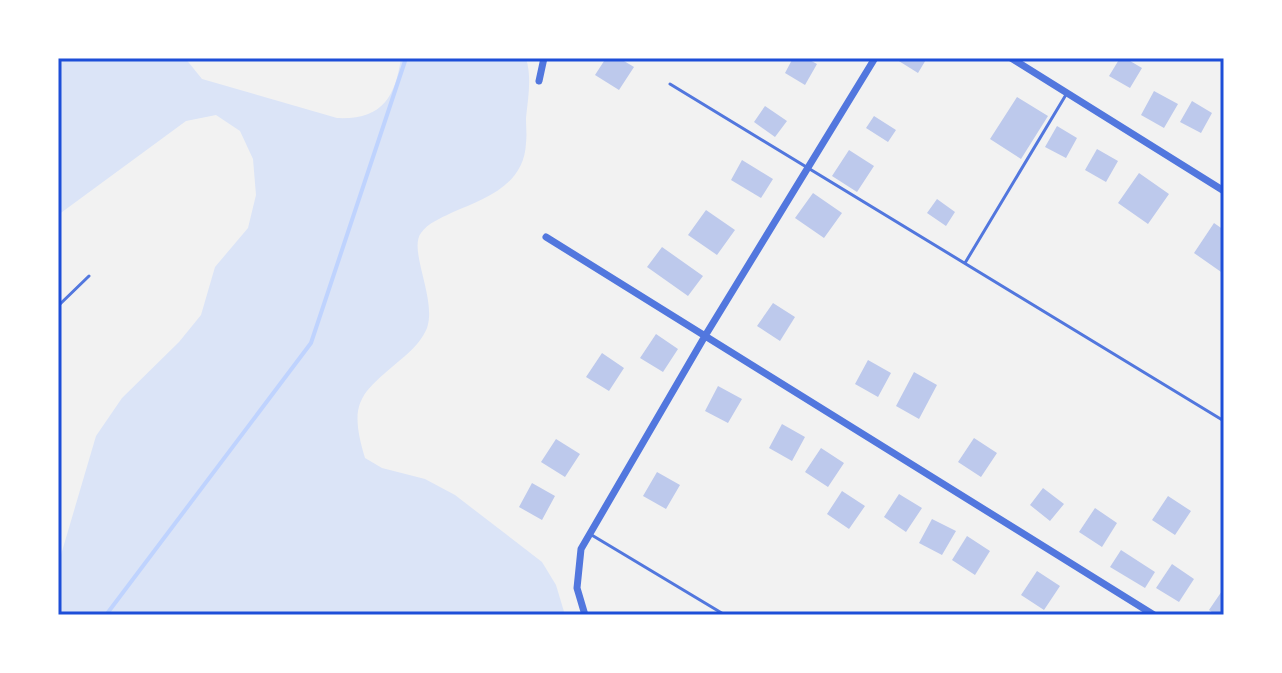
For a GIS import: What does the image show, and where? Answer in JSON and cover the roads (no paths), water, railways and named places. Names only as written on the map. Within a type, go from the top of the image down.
[{"type":"street","points":[[539,81],[544,58]]},
{"type":"street","points":[[585,615],[577,588],[581,549],[705,336],[875,58]]},
{"type":"street","points":[[1011,58],[1224,191]]},
{"type":"street","points":[[546,237],[1154,615]]},
{"type":"lane","points":[[670,84],[1224,421]]},
{"type":"lane","points":[[965,263],[1067,93]]},
{"type":"lane","points":[[58,306],[89,276]]},
{"type":"lane","points":[[590,534],[725,615]]},
{"type":"waterway","points":[[106,615],[311,343],[406,58]]}]
